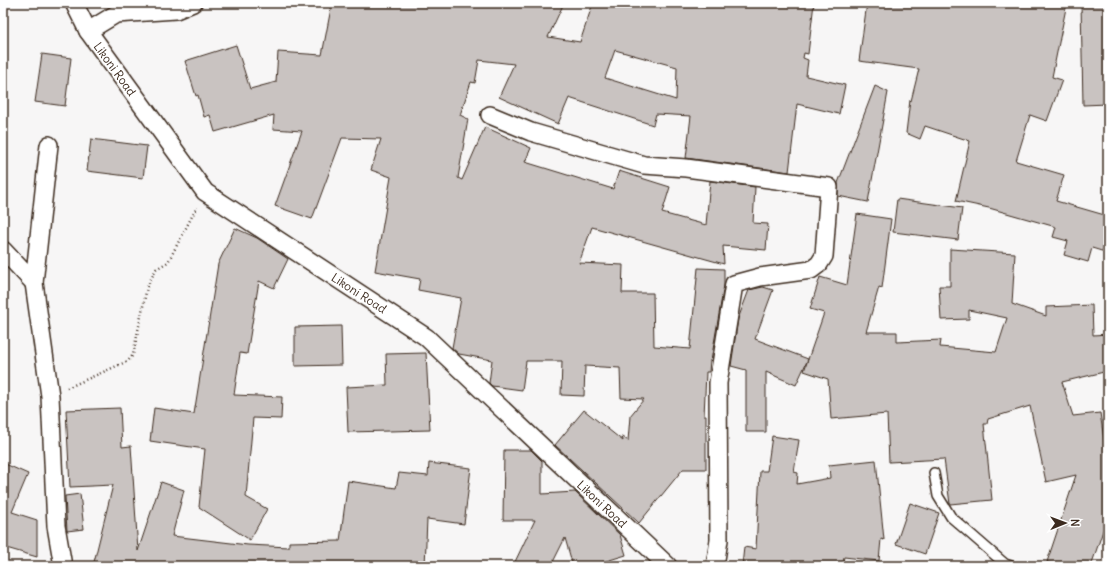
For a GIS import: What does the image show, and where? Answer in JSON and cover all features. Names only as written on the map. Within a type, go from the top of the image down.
[{"type":"street","name":"Likoni Road","points":[[74,3],[88,31],[205,192],[426,337],[668,566]]},
{"type":"street","points":[[88,31],[116,14],[176,10],[193,3]]},
{"type":"street","points":[[490,115],[531,132],[644,165],[686,168],[829,186],[825,251],[819,264],[811,270],[760,277],[734,284],[718,383],[719,540],[715,566]]},
{"type":"street","points":[[49,145],[34,284],[50,396],[56,526],[63,566]]},
{"type":"street","points":[[3,250],[34,284]]},
{"type":"lane","points":[[934,473],[938,496],[951,517],[1005,564],[1011,566]]},
{"type":"path","points":[[50,396],[128,361],[133,354],[150,276],[168,262],[205,192]]},
{"type":"building","points":[[332,3],[423,3],[437,6],[498,6],[500,3],[564,3],[548,37],[580,42],[593,3],[689,3],[706,7],[706,3],[814,3],[808,54],[804,53],[803,58],[808,60],[806,76],[845,85],[839,114],[797,104],[789,172],[686,158],[691,116],[656,114],[653,125],[569,98],[558,124],[499,97],[514,64],[479,60],[475,83],[471,82],[460,115],[468,119],[458,178],[462,180],[485,127],[531,148],[525,162],[613,189],[619,171],[670,187],[662,213],[706,225],[710,181],[755,187],[753,223],[768,224],[766,250],[723,246],[724,264],[592,227],[579,263],[623,265],[622,293],[653,293],[654,346],[690,349],[698,268],[724,269],[724,285],[711,361],[710,360],[709,372],[706,372],[704,416],[706,416],[706,469],[683,469],[639,523],[555,445],[584,410],[623,441],[622,436],[628,441],[630,416],[644,399],[621,398],[620,368],[585,366],[584,396],[561,395],[562,361],[526,361],[522,390],[492,386],[489,383],[492,360],[459,354],[452,348],[461,298],[418,290],[420,279],[375,271],[391,177],[371,170],[381,139],[342,138],[312,219],[275,206],[302,131],[273,129],[274,115],[215,132],[210,115],[204,117],[198,95],[196,96],[185,61],[236,45],[250,89],[276,82],[278,52],[322,55]],"holes":[[[615,50],[677,67],[676,100],[605,78]]]},
{"type":"building","points":[[867,3],[1067,3],[1052,77],[1062,80],[1047,121],[1030,115],[1016,161],[1064,175],[1056,201],[1108,216],[1108,253],[1092,248],[1088,262],[1064,255],[1068,241],[1053,237],[1056,227],[989,208],[956,201],[970,141],[925,126],[920,139],[906,133],[910,100],[911,101],[919,69],[859,61]]},
{"type":"building","points":[[1081,3],[1108,3],[1108,104],[1083,105]]},
{"type":"building","points":[[42,54],[71,58],[65,106],[35,102]]},
{"type":"building","points":[[875,86],[888,92],[868,202],[838,196],[838,183]]},
{"type":"building","points":[[91,139],[147,146],[143,178],[87,171]]},
{"type":"building","points":[[897,199],[962,208],[958,240],[893,232]]},
{"type":"building","points":[[857,214],[891,219],[882,288],[879,287],[866,332],[897,332],[897,342],[941,340],[940,347],[996,352],[1007,318],[969,310],[969,319],[941,320],[939,286],[950,286],[950,249],[1015,253],[1012,304],[1046,316],[1046,307],[1092,305],[1093,335],[1108,334],[1108,371],[1062,382],[1073,416],[1100,413],[1108,465],[1108,516],[1091,566],[1060,566],[1047,562],[1076,475],[1046,482],[1030,406],[988,419],[987,424],[984,424],[992,500],[950,504],[944,459],[889,462],[887,414],[831,419],[828,379],[804,371],[824,313],[810,309],[820,277],[847,285]]},
{"type":"building","points":[[235,228],[257,238],[288,259],[274,288],[259,281],[247,354],[240,353],[234,395],[282,397],[281,419],[253,418],[246,497],[267,509],[250,540],[199,507],[205,449],[150,441],[154,408],[194,414],[218,264]]},
{"type":"building","points":[[763,287],[773,290],[755,339],[808,359],[796,385],[766,372],[766,432],[746,432],[746,370],[731,366],[738,319],[749,290]]},
{"type":"building","points":[[341,326],[342,365],[295,366],[295,327]]},
{"type":"building","points":[[426,353],[430,430],[348,432],[346,387],[387,385],[386,354]]},
{"type":"building","points":[[120,408],[122,447],[131,446],[138,551],[161,482],[184,490],[172,536],[248,545],[289,547],[289,542],[340,541],[348,481],[396,488],[399,473],[428,476],[429,463],[471,468],[464,524],[427,519],[425,566],[93,566],[113,485],[70,487],[66,410]]},
{"type":"building","points":[[772,436],[799,440],[794,472],[798,473],[797,484],[830,478],[829,465],[876,460],[884,540],[881,539],[879,561],[844,557],[842,566],[742,566],[744,547],[756,549],[760,471],[767,471]]},
{"type":"building","points":[[504,450],[531,450],[542,461],[542,494],[575,492],[620,535],[626,555],[590,566],[573,566],[565,538],[551,566],[513,566],[535,520],[503,520]]},
{"type":"building","points":[[3,463],[28,474],[12,512],[37,520],[37,557],[3,547]]},
{"type":"building","points":[[80,494],[84,529],[67,531],[65,496]]},
{"type":"building","points":[[910,503],[939,513],[925,554],[896,544]]}]
